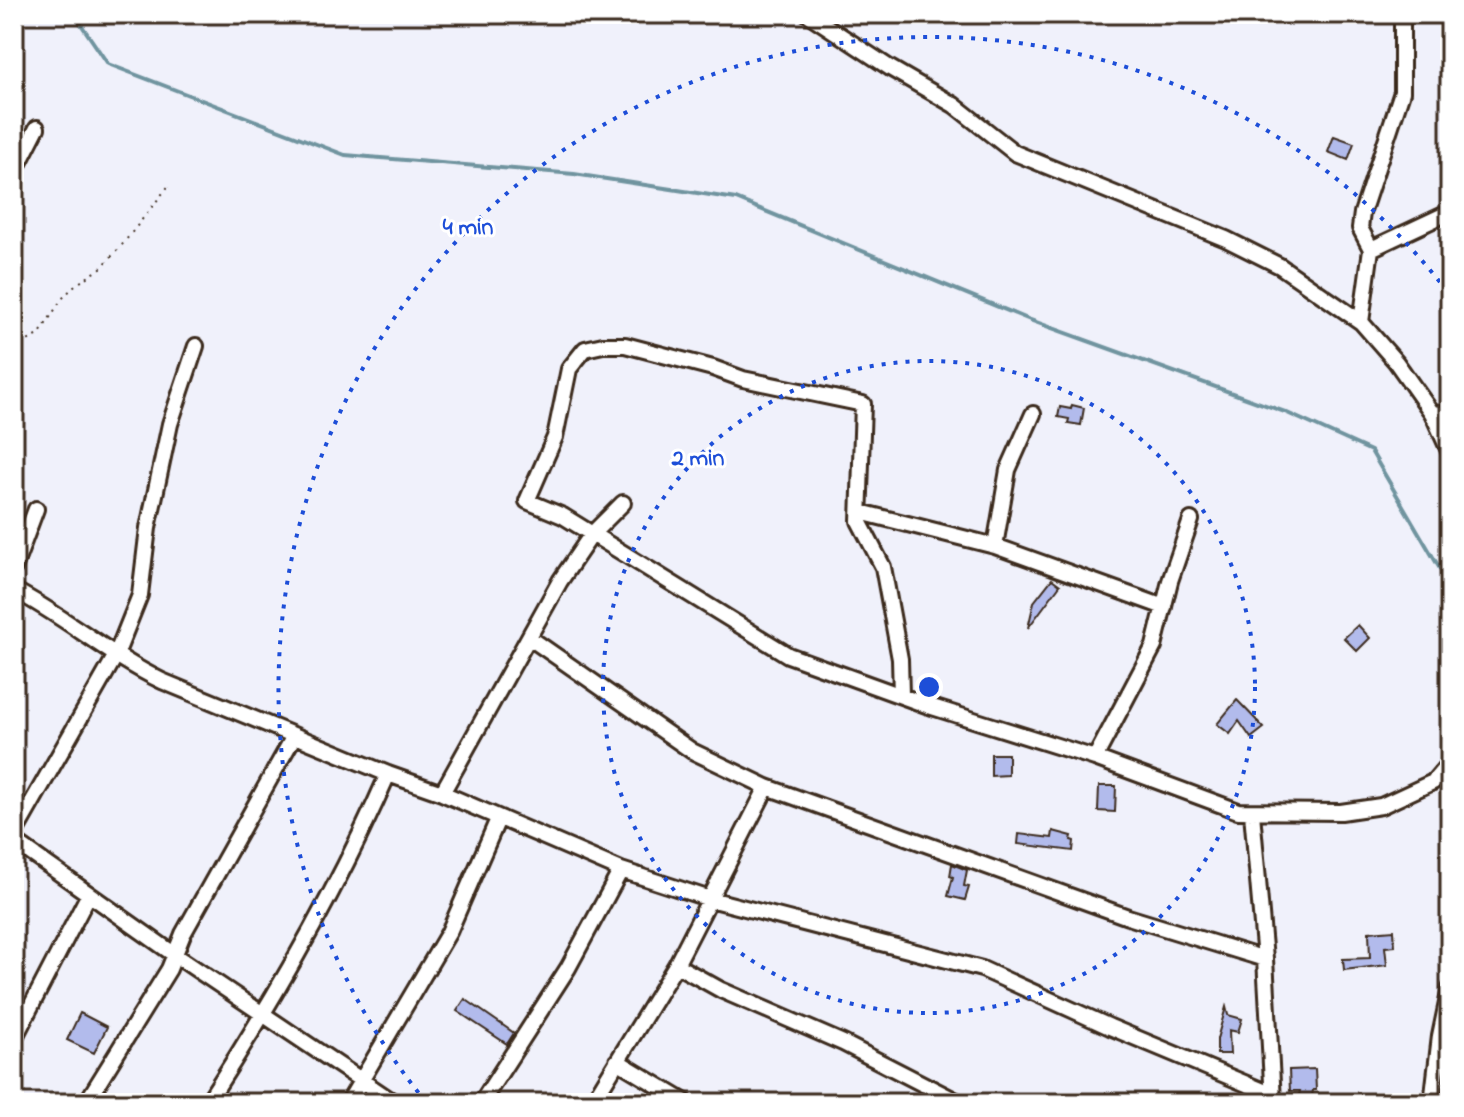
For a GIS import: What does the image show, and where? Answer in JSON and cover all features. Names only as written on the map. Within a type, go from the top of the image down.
[{"type":"street","points":[[808,14],[890,68],[954,105],[1015,153],[1226,239],[1280,266],[1361,322],[1396,362],[1432,413],[1449,444]]},
{"type":"street","points":[[1361,322],[1371,249],[1360,228],[1362,213],[1402,92],[1402,14]]},
{"type":"street","points":[[14,173],[37,128]]},
{"type":"street","points":[[1371,249],[1450,212]]},
{"type":"street","points":[[901,695],[900,659],[883,567],[859,521],[863,404],[743,379],[625,345],[585,349],[569,369],[555,437],[527,501],[563,516],[788,655],[901,695],[1095,758],[1238,811],[1341,812],[1381,806],[1433,782],[1450,762]]},
{"type":"street","points":[[14,834],[116,655],[140,595],[148,528],[170,424],[196,346]]},
{"type":"street","points":[[1432,413],[1450,415]]},
{"type":"street","points":[[995,546],[1008,470],[1033,414]]},
{"type":"street","points":[[442,793],[560,581],[592,534],[623,503]]},
{"type":"street","points":[[14,568],[36,509]]},
{"type":"street","points":[[860,512],[995,546],[1164,607]]},
{"type":"street","points":[[1095,758],[1154,646],[1191,520]]},
{"type":"street","points":[[14,590],[162,681],[388,774],[442,793],[621,870],[710,899],[982,969],[1273,1099],[1252,813]]},
{"type":"street","points":[[530,638],[692,751],[767,787],[1128,917],[1265,959]]},
{"type":"street","points":[[86,1103],[169,969],[183,934],[294,736]]},
{"type":"street","points":[[207,1103],[264,1014],[360,838],[388,774]]},
{"type":"street","points":[[592,1103],[676,965],[767,787]]},
{"type":"street","points":[[348,1103],[449,932],[498,819]]},
{"type":"street","points":[[14,841],[175,955],[395,1103]]},
{"type":"street","points":[[481,1103],[568,968],[621,870]]},
{"type":"street","points":[[14,1039],[89,894]]},
{"type":"street","points":[[676,965],[721,990],[843,1043],[960,1103]]},
{"type":"street","points":[[1432,1103],[1440,1036],[1450,988]]},
{"type":"street","points":[[617,1061],[687,1103]]},
{"type":"path","points":[[14,348],[39,335],[61,300],[74,286],[100,269],[170,184]]},
{"type":"building","points":[[1334,136],[1354,143],[1348,160],[1328,152]]},
{"type":"building","points":[[1072,405],[1084,408],[1081,425],[1058,417],[1060,407],[1071,409]]},
{"type":"building","points":[[1052,579],[1060,585],[1028,628],[1034,602]]},
{"type":"building","points":[[1358,625],[1370,638],[1357,651],[1344,638]]},
{"type":"building","points":[[1237,700],[1264,728],[1251,738],[1239,721],[1230,734],[1217,724]]},
{"type":"building","points":[[991,754],[1008,754],[1008,775],[991,776]]},
{"type":"building","points":[[1099,786],[1116,786],[1115,812],[1098,811]]},
{"type":"building","points":[[1053,831],[1072,836],[1073,851],[1018,844],[1019,834],[1052,838]]},
{"type":"building","points":[[952,864],[967,870],[964,886],[969,887],[965,900],[948,896],[953,877],[950,876]]},
{"type":"building","points":[[1394,930],[1395,946],[1385,947],[1387,965],[1344,970],[1343,959],[1370,958],[1369,932]]},
{"type":"building","points":[[465,999],[514,1033],[507,1044],[457,1011]]},
{"type":"building","points":[[1226,1007],[1228,1015],[1242,1019],[1238,1032],[1229,1030],[1230,1054],[1217,1054],[1217,1039]]},
{"type":"building","points":[[80,1013],[107,1027],[94,1053],[67,1040]]},
{"type":"building","points":[[1315,1069],[1316,1090],[1313,1090],[1311,1103],[1297,1103],[1300,1091],[1290,1091],[1289,1070]]},
{"type":"waterway","points":[[74,14],[108,64],[345,155],[574,174],[736,199],[1030,320],[1285,412],[1371,451],[1450,586]]}]
